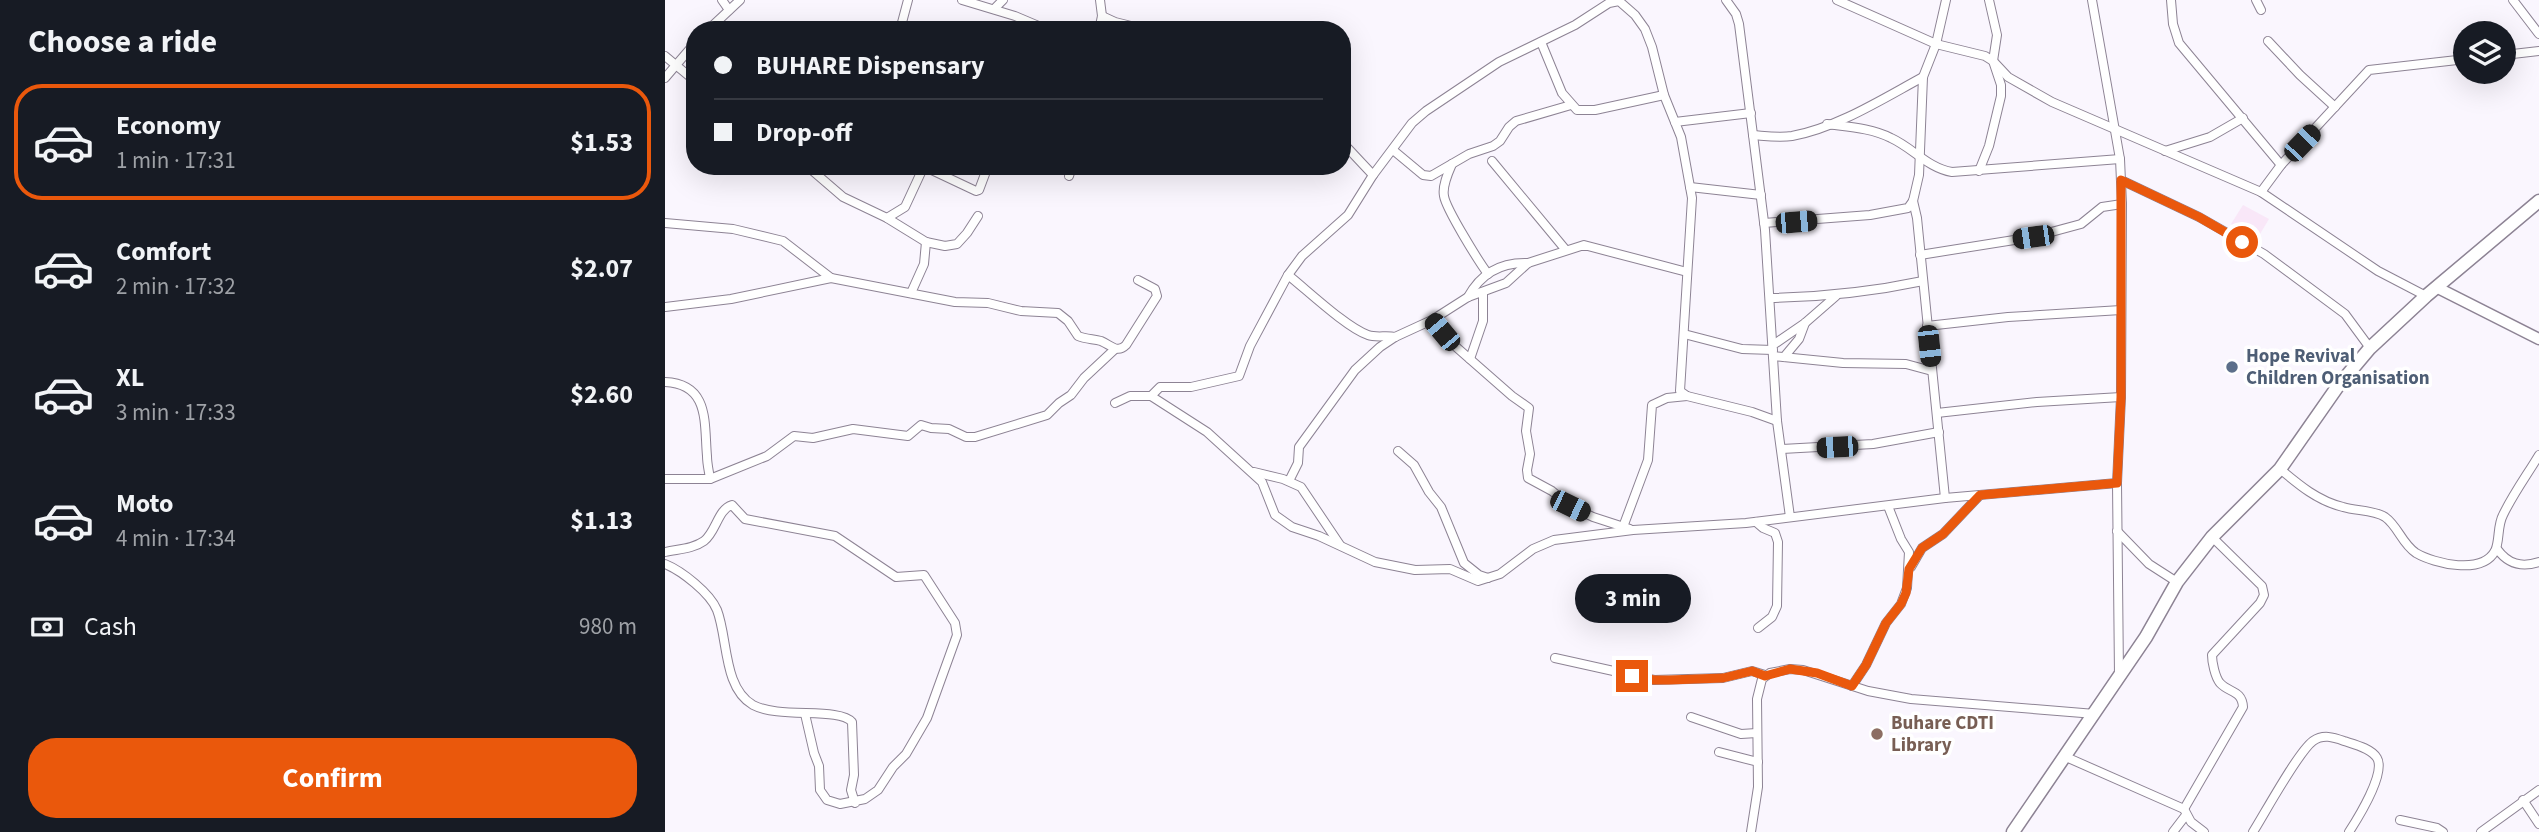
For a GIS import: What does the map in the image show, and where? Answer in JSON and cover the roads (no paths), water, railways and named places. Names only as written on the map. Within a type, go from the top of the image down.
[{"type":"main road","points":[[2013,832],[2146,637],[2177,582],[2211,537],[2280,469],[2338,386],[2370,348],[2431,292],[2539,201]]},
{"type":"street","points":[[722,0],[729,10]]},
{"type":"street","points":[[719,21],[740,0]]},
{"type":"street","points":[[902,21],[908,0]]},
{"type":"street","points":[[962,0],[1025,21]]},
{"type":"street","points":[[994,9],[1003,0]]},
{"type":"street","points":[[1100,0],[1101,21]]},
{"type":"street","points":[[1726,0],[1736,14],[1739,24],[1751,113],[1764,223],[1777,421],[1790,517]]},
{"type":"street","points":[[1837,0],[1936,44],[1978,53],[1993,61],[2008,77],[2023,87],[2260,192],[2371,266],[2539,339]]},
{"type":"street","points":[[1764,223],[1870,215],[1908,208],[1917,190],[1923,77],[1936,44],[1946,0]]},
{"type":"street","points":[[1979,171],[1989,146],[2001,96],[2001,85],[1993,61],[1997,35],[1989,0]]},
{"type":"street","points":[[2092,0],[2120,159],[2122,204],[2121,397],[2117,483],[2119,675]]},
{"type":"street","points":[[2171,0],[2173,24],[2179,43],[2281,165]]},
{"type":"street","points":[[2256,0],[2260,10]]},
{"type":"street","points":[[2514,0],[2539,34]]},
{"type":"street","points":[[1151,396],[1160,387],[1191,387],[1239,376],[1250,346],[1288,275],[1302,256],[1348,215],[1373,175],[1412,123],[1499,62],[1575,25],[1609,3],[1618,1],[1627,6],[1645,29],[1683,147],[1690,187],[1692,219],[1679,384],[1682,394],[1777,421]]},
{"type":"street","points":[[1102,16],[1113,21]]},
{"type":"street","points":[[2268,41],[2335,107]]},
{"type":"street","points":[[1541,42],[1562,93],[1577,110],[1585,112],[1664,94]]},
{"type":"street","points":[[2516,54],[2539,51]]},
{"type":"street","points":[[665,78],[686,53]]},
{"type":"street","points":[[665,56],[686,73]]},
{"type":"street","points":[[2260,192],[2281,165],[2369,70],[2453,60]]},
{"type":"street","points":[[1753,135],[1790,136],[1827,124],[1874,104],[1923,77]]},
{"type":"street","points":[[1393,150],[1426,176],[1436,174],[1469,153],[1493,146],[1516,121],[1571,105]]},
{"type":"street","points":[[1675,122],[1751,113]]},
{"type":"street","points":[[2165,151],[2210,137],[2243,118]]},
{"type":"street","points":[[1827,124],[1874,131],[1892,138],[1940,170],[1952,172],[2120,159]]},
{"type":"street","points":[[1351,152],[1373,175]]},
{"type":"street","points":[[1492,161],[1565,249]]},
{"type":"street","points":[[1452,163],[1445,184],[1444,200],[1488,274]]},
{"type":"street","points":[[817,175],[843,197],[887,218],[926,242],[945,246],[957,244],[978,216]]},
{"type":"street","points":[[887,218],[905,207],[919,175]]},
{"type":"street","points":[[942,175],[976,191],[979,190],[985,175]]},
{"type":"street","points":[[2121,180],[2199,217],[2264,254],[2345,314],[2370,348]]},
{"type":"street","points":[[1690,187],[1761,195]]},
{"type":"street","points":[[1913,201],[1917,218],[1945,498]]},
{"type":"street","points":[[1920,255],[2033,237],[2081,224],[2102,207],[2122,204]]},
{"type":"street","points":[[665,223],[733,229],[783,241],[831,278]]},
{"type":"street","points":[[911,293],[923,264],[926,242]]},
{"type":"street","points":[[1468,297],[1473,288],[1488,274],[1507,263],[1528,263],[1584,245],[1687,272]]},
{"type":"street","points":[[1289,481],[1298,463],[1298,450],[1308,432],[1355,370],[1380,347],[1432,320],[1468,297],[1506,283],[1528,263]]},
{"type":"street","points":[[1288,275],[1329,309],[1363,332],[1374,336],[1395,337]]},
{"type":"street","points":[[665,307],[731,299],[831,278],[966,304],[988,303],[1021,311],[1058,313],[1078,335],[1115,349],[1123,349],[1157,296],[1155,289],[1138,280]]},
{"type":"street","points":[[1770,298],[1836,296],[1923,281]]},
{"type":"street","points":[[1470,359],[1483,321],[1483,292]]},
{"type":"street","points":[[1773,351],[1836,296]]},
{"type":"street","points":[[1927,326],[2120,310]]},
{"type":"street","points":[[1432,320],[1470,359],[1529,408],[1526,431],[1530,454],[1528,478],[1552,491],[1570,506],[1633,530]]},
{"type":"street","points":[[1784,357],[1799,339],[1805,323]]},
{"type":"street","points":[[1684,334],[1742,349],[1773,351],[1784,357],[1843,363],[1906,364],[1932,371]]},
{"type":"street","points":[[665,479],[710,479],[767,456],[794,436],[813,438],[853,429],[908,436],[921,425],[931,429],[949,429],[969,437],[1010,428],[1049,414],[1059,403],[1072,395],[1084,378],[1115,349]]},
{"type":"street","points":[[665,382],[681,385],[701,402],[706,424],[710,479]]},
{"type":"street","points":[[1115,404],[1130,396],[1151,396],[1207,432],[1262,482],[1275,515],[1292,527],[1319,536],[1360,556],[1396,567],[1415,570],[1450,569],[1474,580],[1490,579],[1533,549],[1554,540],[1633,530],[1756,522],[1945,498],[2117,483]]},
{"type":"street","points":[[1623,527],[1648,460],[1652,405],[1667,398],[1687,396]]},
{"type":"street","points":[[1937,413],[2037,402],[2121,397]]},
{"type":"street","points":[[1782,449],[1873,444],[1939,432]]},
{"type":"street","points":[[1398,451],[1414,465],[1441,507],[1464,563],[1479,576],[1490,579]]},
{"type":"street","points":[[2280,469],[2304,489],[2325,500],[2385,517],[2406,543],[2423,556],[2451,563],[2478,564],[2488,560],[2497,549],[2497,534],[2502,516],[2539,455]]},
{"type":"street","points":[[1251,471],[1289,481],[1306,492],[1341,547]]},
{"type":"street","points":[[1909,569],[1922,548],[1943,534],[1980,495]]},
{"type":"street","points":[[665,552],[703,542],[712,532],[724,509],[731,505],[747,520],[835,536],[896,577],[924,575],[955,623],[957,635],[927,718],[906,754],[870,797],[855,803],[832,803],[820,790],[819,766],[805,714]]},
{"type":"street","points":[[1852,686],[1866,665],[1886,623],[1906,593],[1909,552],[1888,506]]},
{"type":"street","points":[[1756,522],[1775,533],[1779,542],[1777,606],[1772,617],[1758,628]]},
{"type":"street","points":[[2117,531],[2149,564],[2177,582]]},
{"type":"street","points":[[2173,832],[2243,707],[2240,696],[2219,681],[2212,655],[2260,603],[2264,595],[2262,586],[2211,537]]},
{"type":"street","points":[[2497,549],[2507,560],[2517,565],[2538,563]]},
{"type":"street","points":[[665,564],[683,573],[716,607],[728,666],[745,699],[754,705],[783,714],[843,715],[852,722],[854,780],[851,790],[855,803]]},
{"type":"street","points":[[1555,658],[1654,680],[1723,678],[1752,671],[1765,676],[1790,669],[1803,670],[1898,697],[1941,703],[2095,714]]},
{"type":"street","points":[[1751,832],[1758,787],[1757,699],[1759,685],[1765,676]]},
{"type":"street","points":[[1691,718],[1741,734],[1757,733]]},
{"type":"street","points":[[2253,832],[2306,747],[2321,737],[2331,737],[2371,752],[2377,757],[2379,764],[2368,800],[2349,832]]},
{"type":"street","points":[[1719,752],[1758,762]]},
{"type":"street","points":[[2066,757],[2185,812],[2204,832]]},
{"type":"street","points":[[2481,832],[2539,790]]},
{"type":"street","points":[[2523,800],[2539,824]]},
{"type":"street","points":[[2400,820],[2437,828],[2443,832]]},
{"type":"place","name":"Hope Revival Children Organisation","points":[[2232,367]]},
{"type":"place","name":"Buhare CDTI Library","points":[[1877,734]]}]
